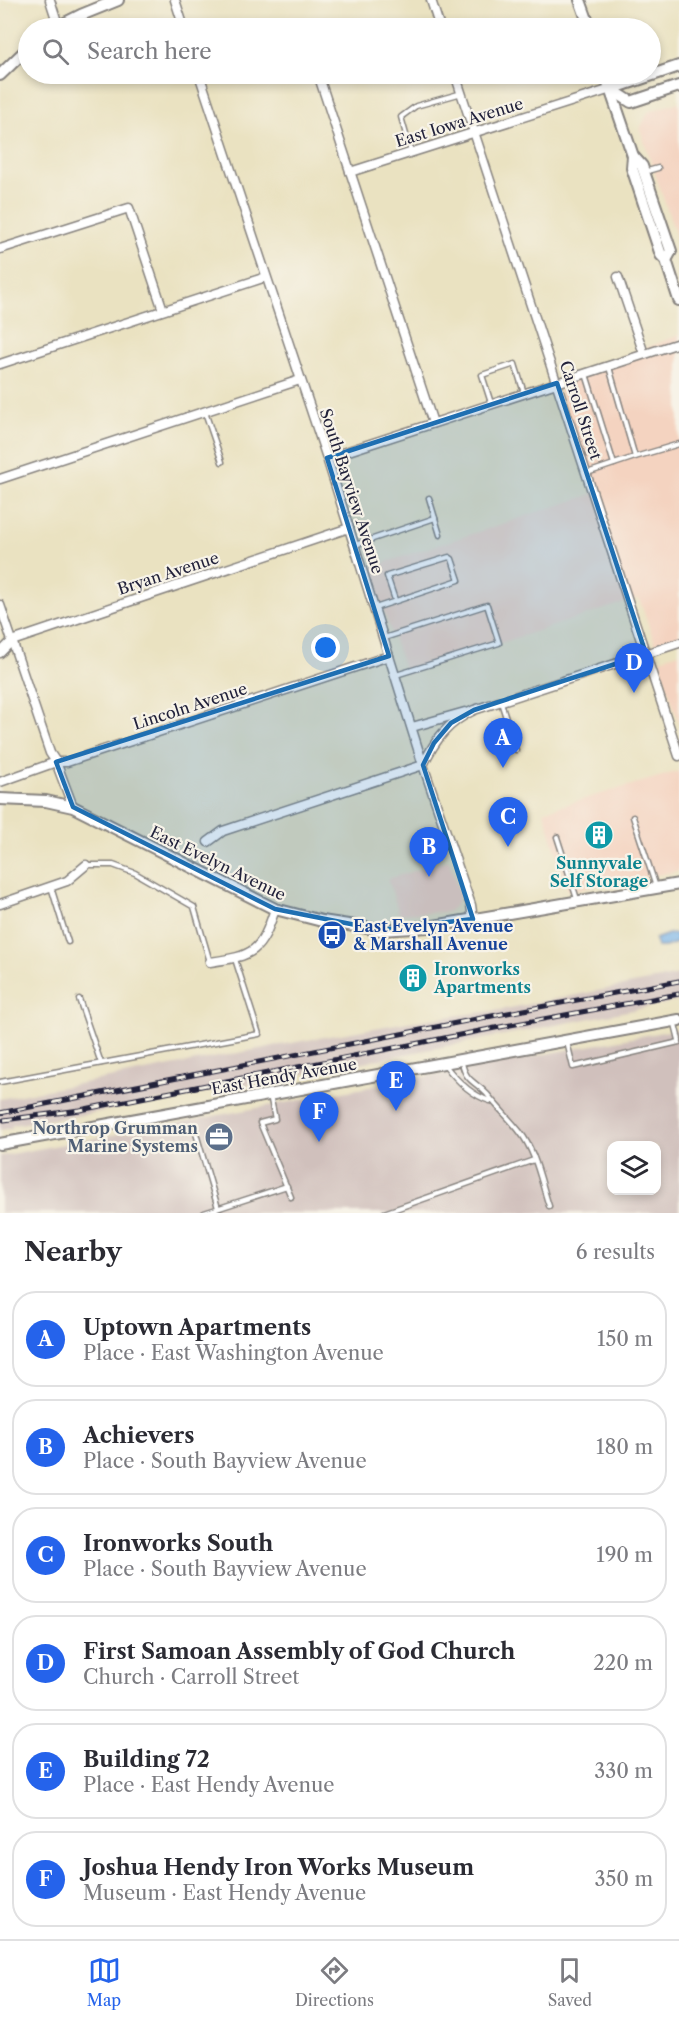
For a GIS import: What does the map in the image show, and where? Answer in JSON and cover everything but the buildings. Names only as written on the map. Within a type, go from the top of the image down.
[{"type":"main road","points":[[76,18],[118,0]]},
{"type":"main road","points":[[580,0],[586,18]]},
{"type":"main road","points":[[0,75],[18,58]]},
{"type":"main road","name":"East Iowa Avenue","points":[[661,72],[679,66]]},
{"type":"main road","points":[[608,84],[633,156],[642,166],[671,251],[666,260]]},
{"type":"main road","name":"East Iowa Avenue","points":[[610,89],[625,84]]},
{"type":"main road","points":[[610,89],[631,102],[679,86]]},
{"type":"main road","points":[[633,156],[632,168],[661,255],[666,260],[679,300]]},
{"type":"main road","name":"East Evelyn Avenue","points":[[0,800],[46,801],[73,807],[275,909],[322,921],[381,930],[428,927],[679,884]]},
{"type":"main road","name":"East Hendy Avenue","points":[[0,1144],[677,1020]]},
{"type":"street","points":[[50,0],[55,18]]},
{"type":"street","points":[[175,0],[181,18]]},
{"type":"street","points":[[431,0],[437,18]]},
{"type":"street","name":"South Bayview Avenue","points":[[202,84],[327,458],[423,765],[471,905],[473,920]]},
{"type":"street","points":[[321,84],[433,423]]},
{"type":"street","name":"Carroll Street","points":[[459,84],[679,756]]},
{"type":"street","name":"East Iowa Avenue","points":[[350,172],[610,89]]},
{"type":"street","points":[[0,249],[129,207],[164,310]]},
{"type":"street","points":[[0,363],[266,277]]},
{"type":"street","points":[[618,277],[645,354]]},
{"type":"street","points":[[327,458],[679,343]]},
{"type":"street","points":[[0,479],[300,380]]},
{"type":"street","name":"Bryan Avenue","points":[[0,653],[12,641],[349,528]]},
{"type":"street","points":[[0,605],[51,757],[56,762],[73,807]]},
{"type":"street","points":[[412,727],[474,710],[679,643]]},
{"type":"street","name":"Lincoln Avenue","points":[[0,782],[389,656]]},
{"type":"street","points":[[208,842],[223,831],[423,765],[442,732],[451,723],[474,710]]},
{"type":"street","points":[[0,904],[67,882],[86,865]]},
{"type":"street","points":[[210,963],[235,959],[254,951],[268,930],[275,909]]},
{"type":"lane","points":[[412,153],[401,117],[416,106],[462,93]]},
{"type":"lane","points":[[644,172],[658,168]]},
{"type":"lane","points":[[491,404],[482,375],[515,364],[524,393]]},
{"type":"lane","points":[[609,366],[635,457]]},
{"type":"lane","points":[[586,374],[614,464]]},
{"type":"lane","points":[[205,411],[222,462]]},
{"type":"lane","points":[[587,474],[679,444]]},
{"type":"lane","points":[[429,498],[440,535]]},
{"type":"lane","points":[[355,546],[435,518]]},
{"type":"lane","points":[[374,608],[459,580],[452,559],[449,556],[387,576],[395,600]]},
{"type":"lane","points":[[384,638],[487,605],[499,643],[395,675]]},
{"type":"lane","points":[[501,701],[516,750]]},
{"type":"lane","points":[[633,817],[656,888]]},
{"type":"lane","points":[[557,837],[578,902]]},
{"type":"lane","points":[[86,865],[113,865],[135,873],[194,907],[210,963]]},
{"type":"lane","points":[[51,887],[68,942]]},
{"type":"lane","points":[[0,1082],[259,1034],[235,959]]},
{"type":"lane","points":[[79,999],[101,1063]]},
{"type":"lane","points":[[566,1040],[573,1067],[679,1041],[677,1020]]},
{"type":"lane","points":[[461,1059],[465,1074],[522,1134],[534,1160],[549,1206]]},
{"type":"lane","points":[[443,1062],[454,1078],[482,1098],[491,1101]]},
{"type":"lane","points":[[270,1094],[275,1119],[260,1123],[291,1197]]},
{"type":"lane","points":[[195,1130],[218,1208]]},
{"type":"lane","points":[[384,1213],[534,1160]]},
{"type":"lane","points":[[204,1213],[286,1186]]},
{"type":"highlighted area","points":[[557,383],[646,654],[474,710],[451,723],[434,743],[423,765],[473,919],[381,930],[275,909],[73,807],[56,762],[389,656],[327,458]]},
{"type":"shaded area","points":[[679,102],[679,245],[640,129],[648,112]]},
{"type":"shaded area","points":[[679,335],[679,636],[655,644],[639,598],[406,674],[368,568],[593,494],[557,383]]},
{"type":"shaded area","points":[[679,653],[679,724],[659,662],[660,659]]},
{"type":"shaded area","points":[[679,771],[679,871],[568,891],[544,811]]},
{"type":"shaded area","points":[[449,860],[460,895],[456,905],[448,912],[399,914],[388,879]]},
{"type":"shaded area","points":[[679,975],[679,1001],[256,1083],[76,1116],[12,1125],[12,1128],[0,1130],[0,1099],[280,1045],[408,1022],[500,1010]]},
{"type":"shaded area","name":"Northrop Grumman Marine Systems","points":[[679,1029],[679,1213],[0,1213],[0,1156]]},
{"type":"water","points":[[669,934],[678,934],[679,942],[657,947],[655,939]]},
{"type":"railway","points":[[0,1113],[679,981]]},
{"type":"railway","points":[[4,1120],[80,1110],[679,994]]},
{"type":"place","name":"First Samoan Assembly of God Church","points":[[634,693]]},
{"type":"place","name":"Uptown Apartments","points":[[503,768]]},
{"type":"place","name":"Sunnyvale Self Storage","points":[[599,835]]},
{"type":"place","name":"Ironworks South","points":[[508,847]]},
{"type":"place","name":"Achievers","points":[[429,877]]},
{"type":"place","name":"East Evelyn Avenue & Marshall Avenue","points":[[332,935]]},
{"type":"place","name":"Ironworks Apartments","points":[[413,978]]},
{"type":"place","name":"Building 72","points":[[396,1111]]},
{"type":"place","name":"Northrop Grumman Marine Systems","points":[[219,1137]]},
{"type":"place","name":"Joshua Hendy Iron Works Museum","points":[[319,1142]]}]
